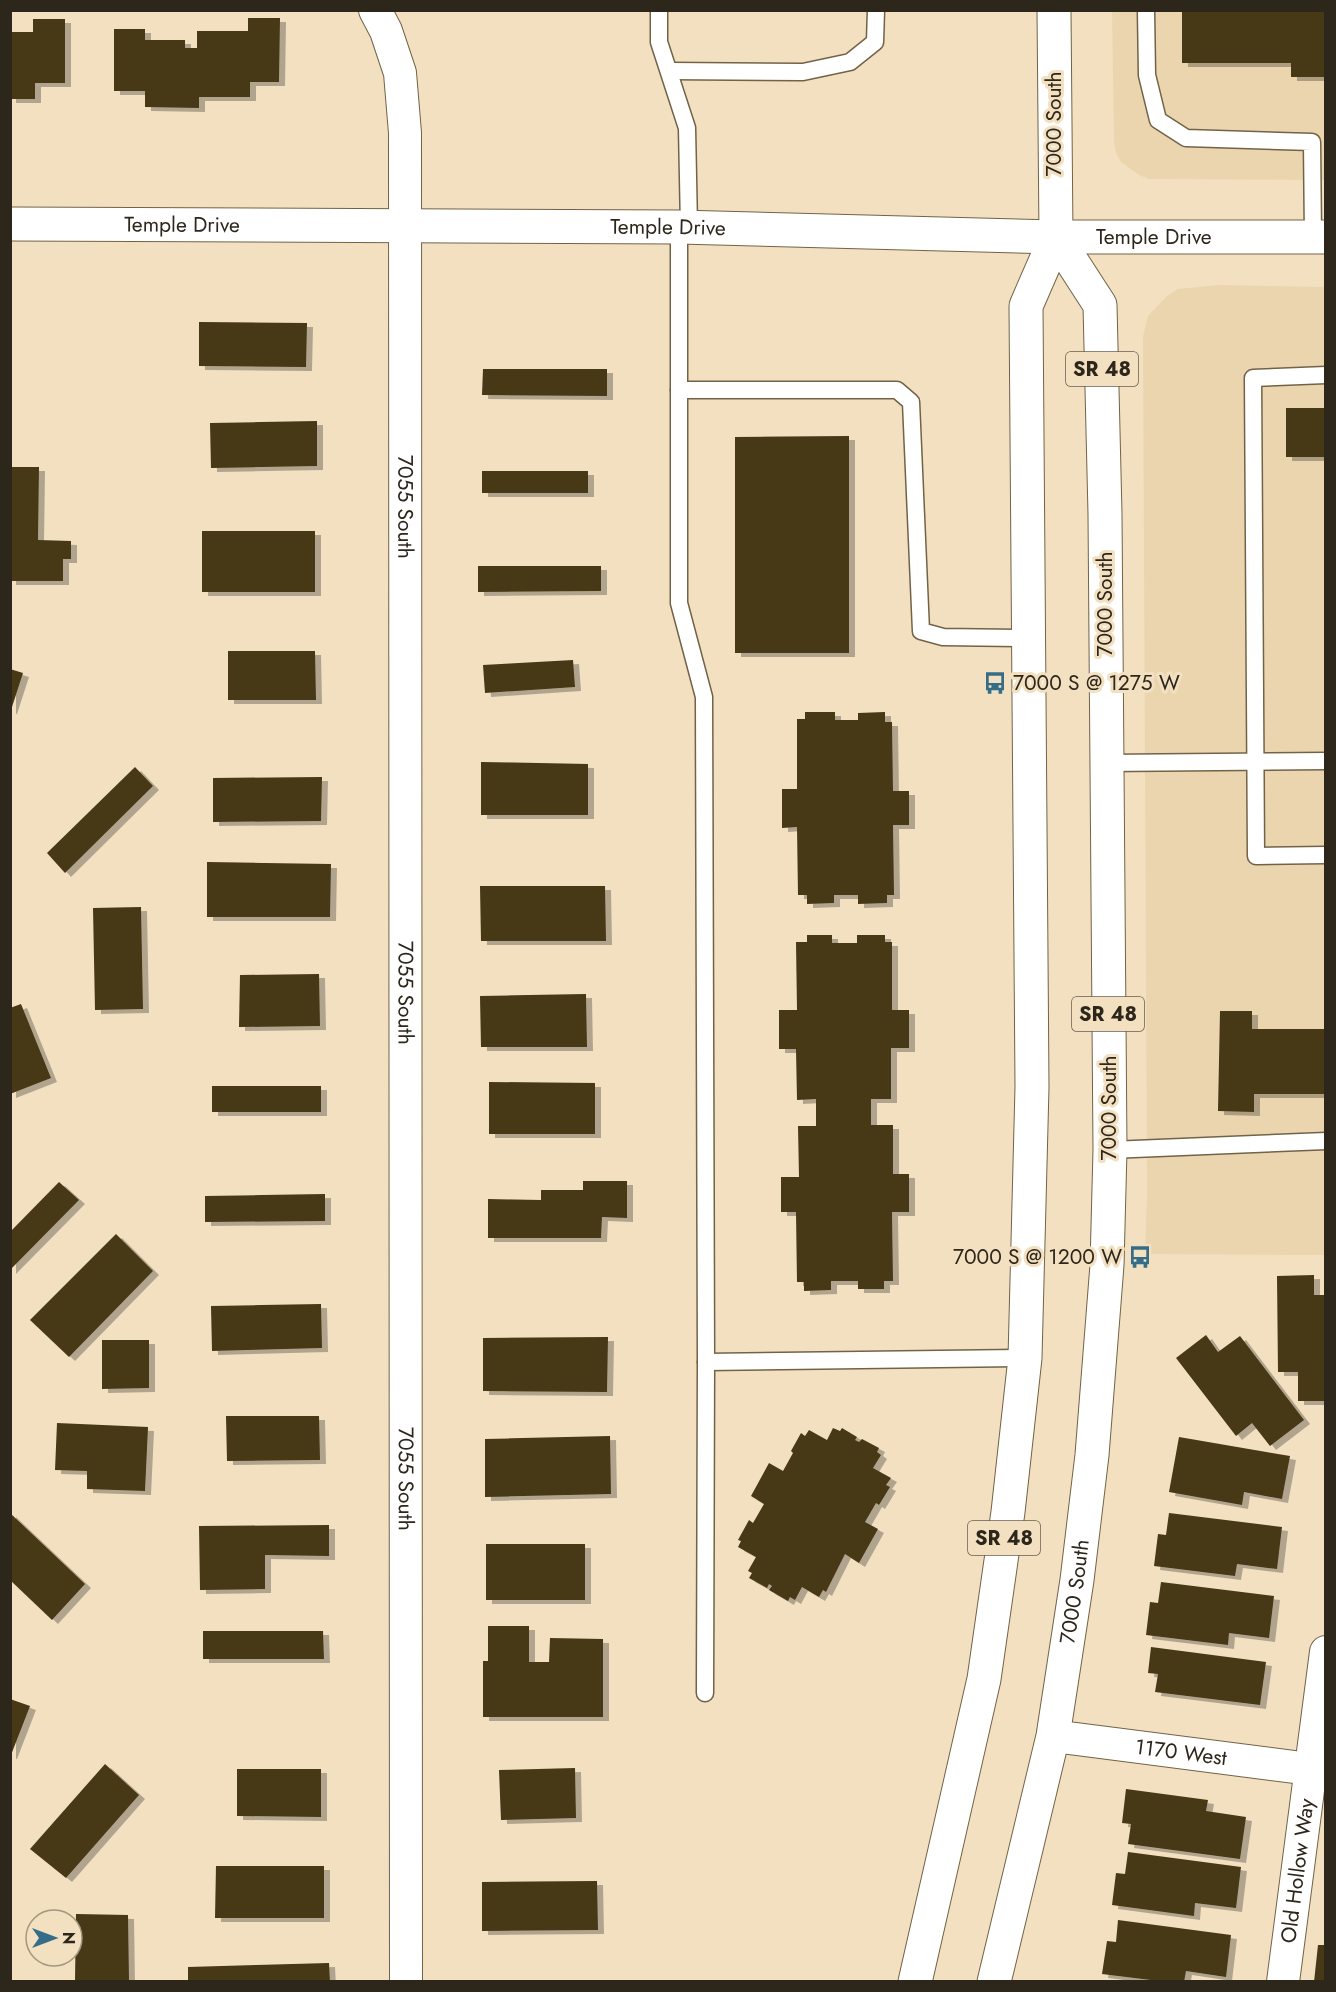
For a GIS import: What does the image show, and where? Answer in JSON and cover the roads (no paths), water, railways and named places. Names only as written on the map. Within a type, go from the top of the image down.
[{"type":"main road","name":"7000 South","points":[[915,1982],[984,1679],[1008,1512],[1025,1358],[1032,1087],[1026,306],[1056,237],[1054,10]]},
{"type":"main road","name":"Temple Drive","points":[[10,224],[684,227],[1056,237],[1319,237]]},
{"type":"main road","name":"7000 South","points":[[994,1982],[1053,1736],[1077,1580],[1092,1455],[1107,1265],[1110,1150],[1105,514],[1100,305],[1056,237]]},
{"type":"street","name":"7055 South","points":[[375,10],[386,31],[400,74],[405,133],[403,226],[406,1982]]},
{"type":"street","name":"Old Hollow Way","points":[[1283,1982],[1326,1652]]},
{"type":"street","name":"1170 West","points":[[1053,1736],[1310,1769]]},
{"type":"lane","points":[[659,10],[659,42],[687,128],[679,390],[679,603],[704,697],[705,1693]]},
{"type":"lane","points":[[670,71],[803,72],[850,62],[875,42],[876,10]]},
{"type":"lane","points":[[1146,10],[1147,75],[1158,120],[1186,138],[1312,142],[1319,237]]},
{"type":"lane","points":[[1326,375],[1253,378],[1256,856],[1326,855]]},
{"type":"lane","points":[[679,390],[897,390],[912,402],[921,631],[943,637],[1028,638]]},
{"type":"lane","points":[[1106,763],[1326,761]]},
{"type":"lane","points":[[1110,1150],[1326,1142]]},
{"type":"lane","points":[[706,1362],[1025,1358]]},
{"type":"place","name":"7000 S @ 1275 W","points":[[995,683]]},
{"type":"place","name":"7000 S @ 1200 W","points":[[1140,1257]]}]
